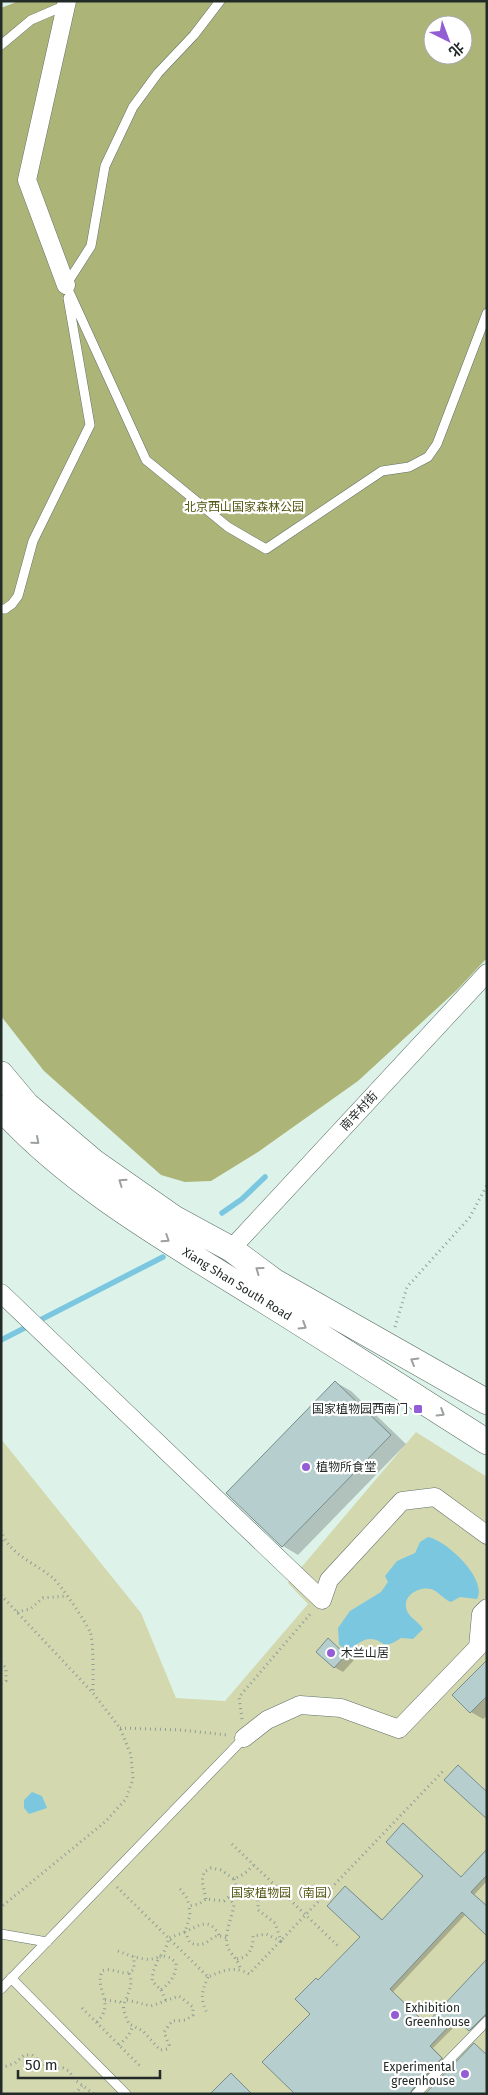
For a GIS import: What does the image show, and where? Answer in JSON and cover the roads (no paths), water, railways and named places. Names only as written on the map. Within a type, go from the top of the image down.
[{"type":"street","points":[[66,285],[27,180],[67,2]]},
{"type":"street","name":"南辛村街","points":[[231,1249],[487,973]]},
{"type":"street","name":"Xiang Shan South Road","points":[[1,1074],[28,1105],[94,1162],[174,1218],[231,1249],[274,1281],[487,1402]]},
{"type":"street","name":"Xiang Shan South Road","points":[[1,1108],[13,1121],[80,1180],[162,1237],[487,1442]]},
{"type":"street","points":[[1,1293],[322,1600],[329,1580],[402,1501],[435,1497],[487,1535]]},
{"type":"street","points":[[244,1738],[267,1720],[300,1704],[342,1708],[400,1729],[478,1647],[481,1614],[487,1608]]},
{"type":"lane","points":[[1,609],[5,609],[12,604],[18,596],[33,541],[90,425],[66,285],[91,246],[105,166],[133,107],[158,73],[194,35],[220,1]]},
{"type":"lane","points":[[1,45],[31,20],[67,2]]},
{"type":"lane","points":[[66,285],[146,460],[228,527],[266,549],[382,471],[409,466],[428,457],[440,438],[487,313]]},
{"type":"lane","points":[[1,1989],[244,1738]]},
{"type":"lane","points":[[1,1934],[47,1942]]},
{"type":"lane","points":[[11,1978],[126,2094]]},
{"type":"lane","points":[[416,2094],[487,2021]]},
{"type":"water","points":[[428,1537],[445,1545],[471,1571],[477,1581],[479,1591],[477,1599],[460,1597],[451,1602],[434,1590],[421,1589],[412,1593],[406,1606],[408,1613],[423,1629],[413,1639],[401,1638],[389,1644],[383,1644],[367,1639],[347,1650],[339,1645],[338,1628],[350,1611],[381,1592],[388,1582],[385,1576],[397,1561],[415,1553],[420,1542]]},
{"type":"water","points":[[32,1792],[42,1796],[47,1808],[29,1814],[24,1808],[24,1800]]},
{"type":"waterway","points":[[222,1213],[242,1199],[265,1177]]},
{"type":"waterway","points":[[1,1340],[163,1257]]},
{"type":"place","name":"国家植物园西南门","points":[[418,1409]]},
{"type":"place","name":"植物所食堂","points":[[306,1467]]},
{"type":"place","name":"木兰山居","points":[[331,1653]]},
{"type":"place","name":"Exhibition Greenhouse","points":[[395,2015]]},
{"type":"place","name":"Experimental greenhouse","points":[[465,2074]]},
{"type":"park label","name":"北京西山国家森林公园","points":[[244,507]]},
{"type":"park label","name":"国家植物园（南园）","points":[[285,1893]]}]
